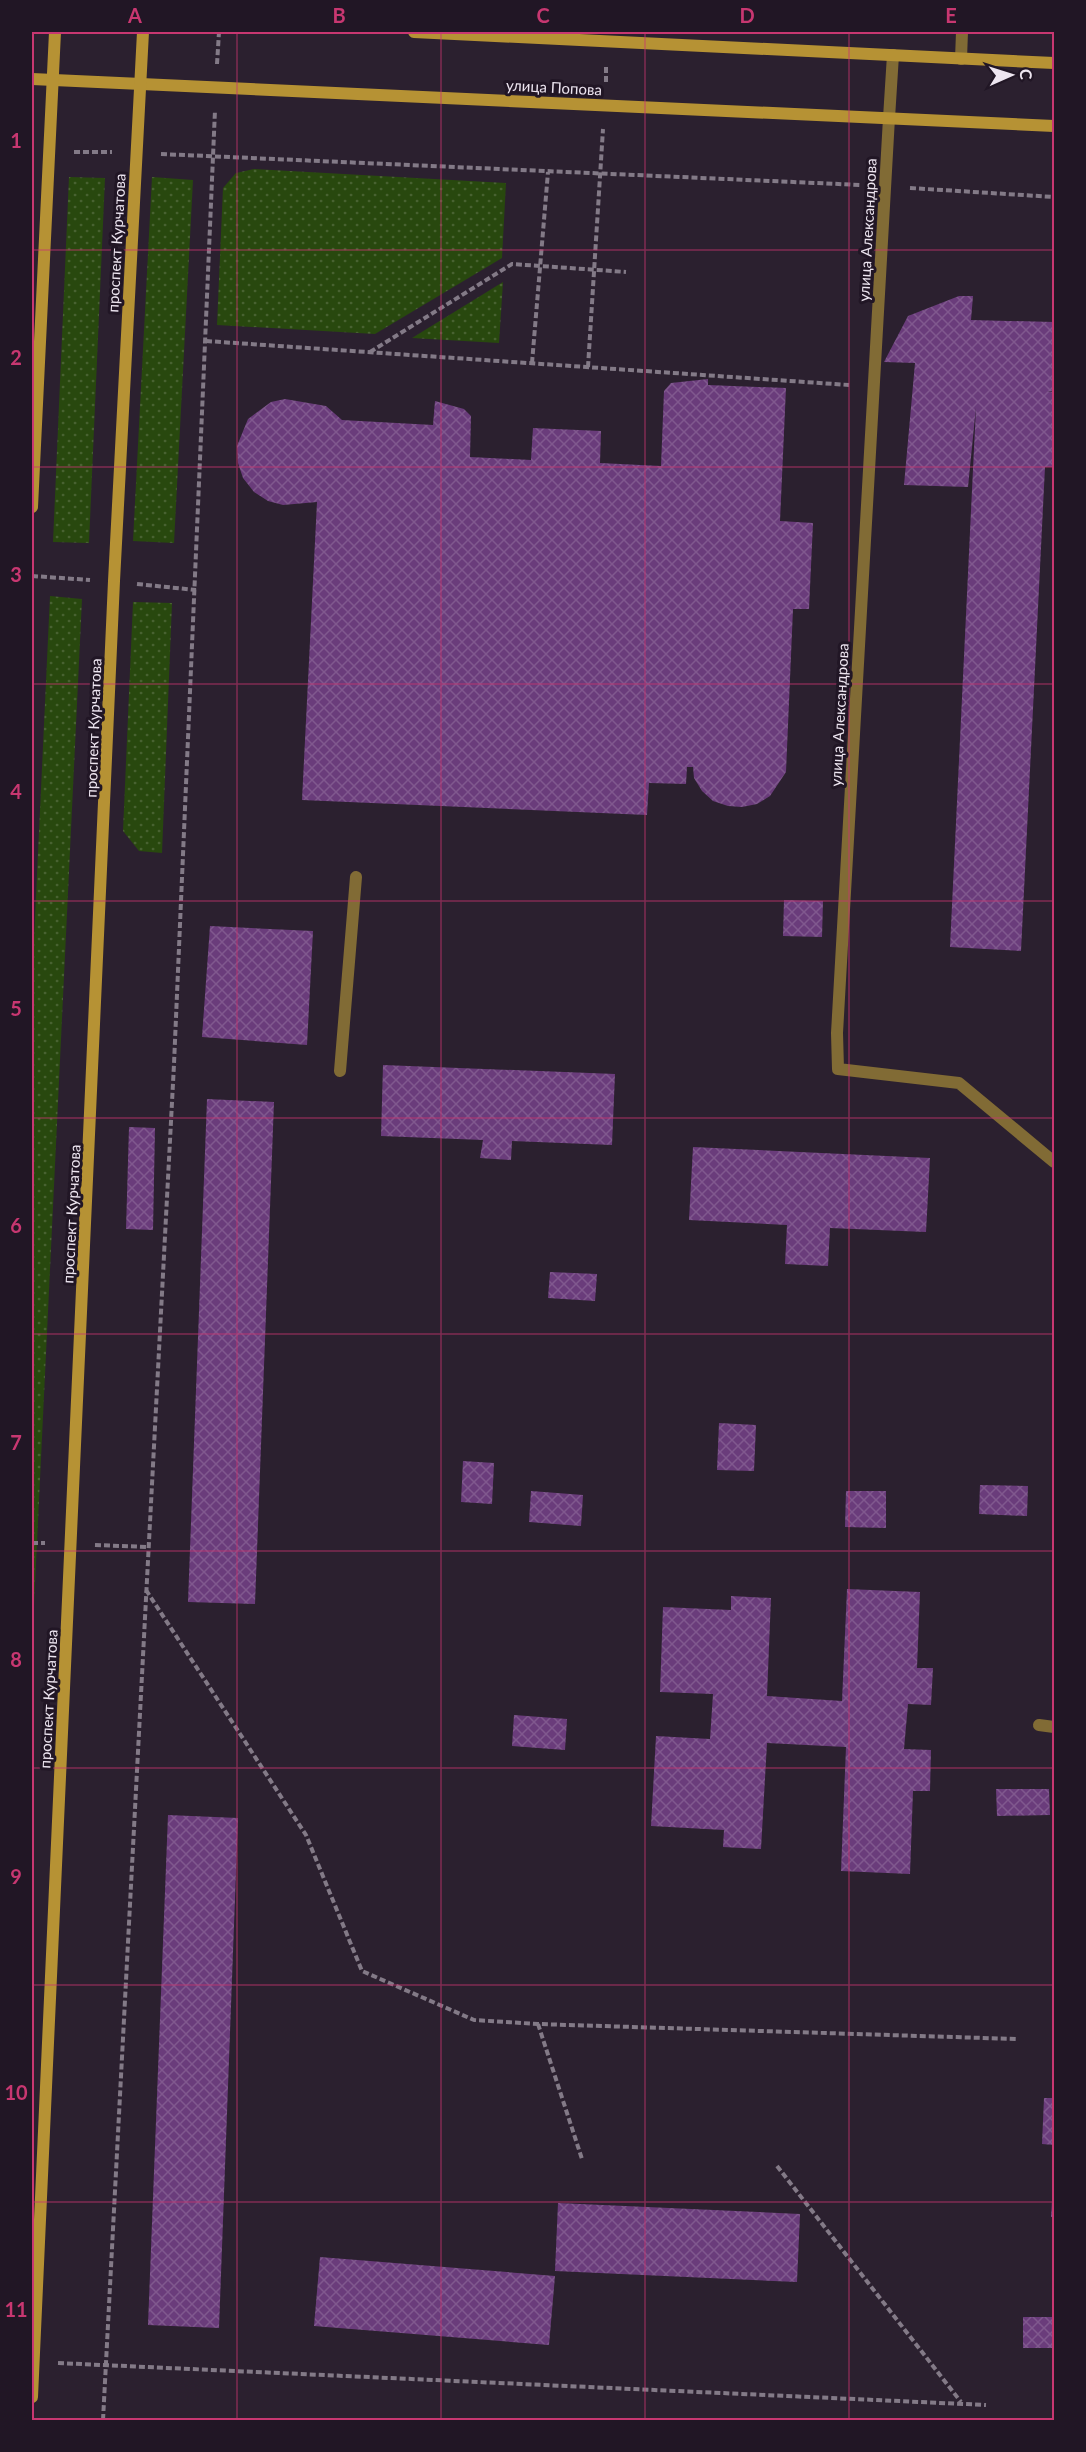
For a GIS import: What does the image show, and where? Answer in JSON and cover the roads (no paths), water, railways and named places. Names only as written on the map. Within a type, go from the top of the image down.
[{"type":"street","points":[[32,507],[55,32]]},
{"type":"street","name":"проспект Курчатова","points":[[32,2397],[114,581],[143,32]]},
{"type":"street","points":[[414,32],[1054,63]]},
{"type":"street","points":[[961,59],[962,32]]},
{"type":"street","name":"улица Александрова","points":[[893,55],[837,1033],[838,1069],[959,1083],[1054,1162]]},
{"type":"street","name":"улица Попова","points":[[32,79],[1054,126]]},
{"type":"street","points":[[340,1071],[356,876]]},
{"type":"street","points":[[1039,1725],[1054,1727]]}]
